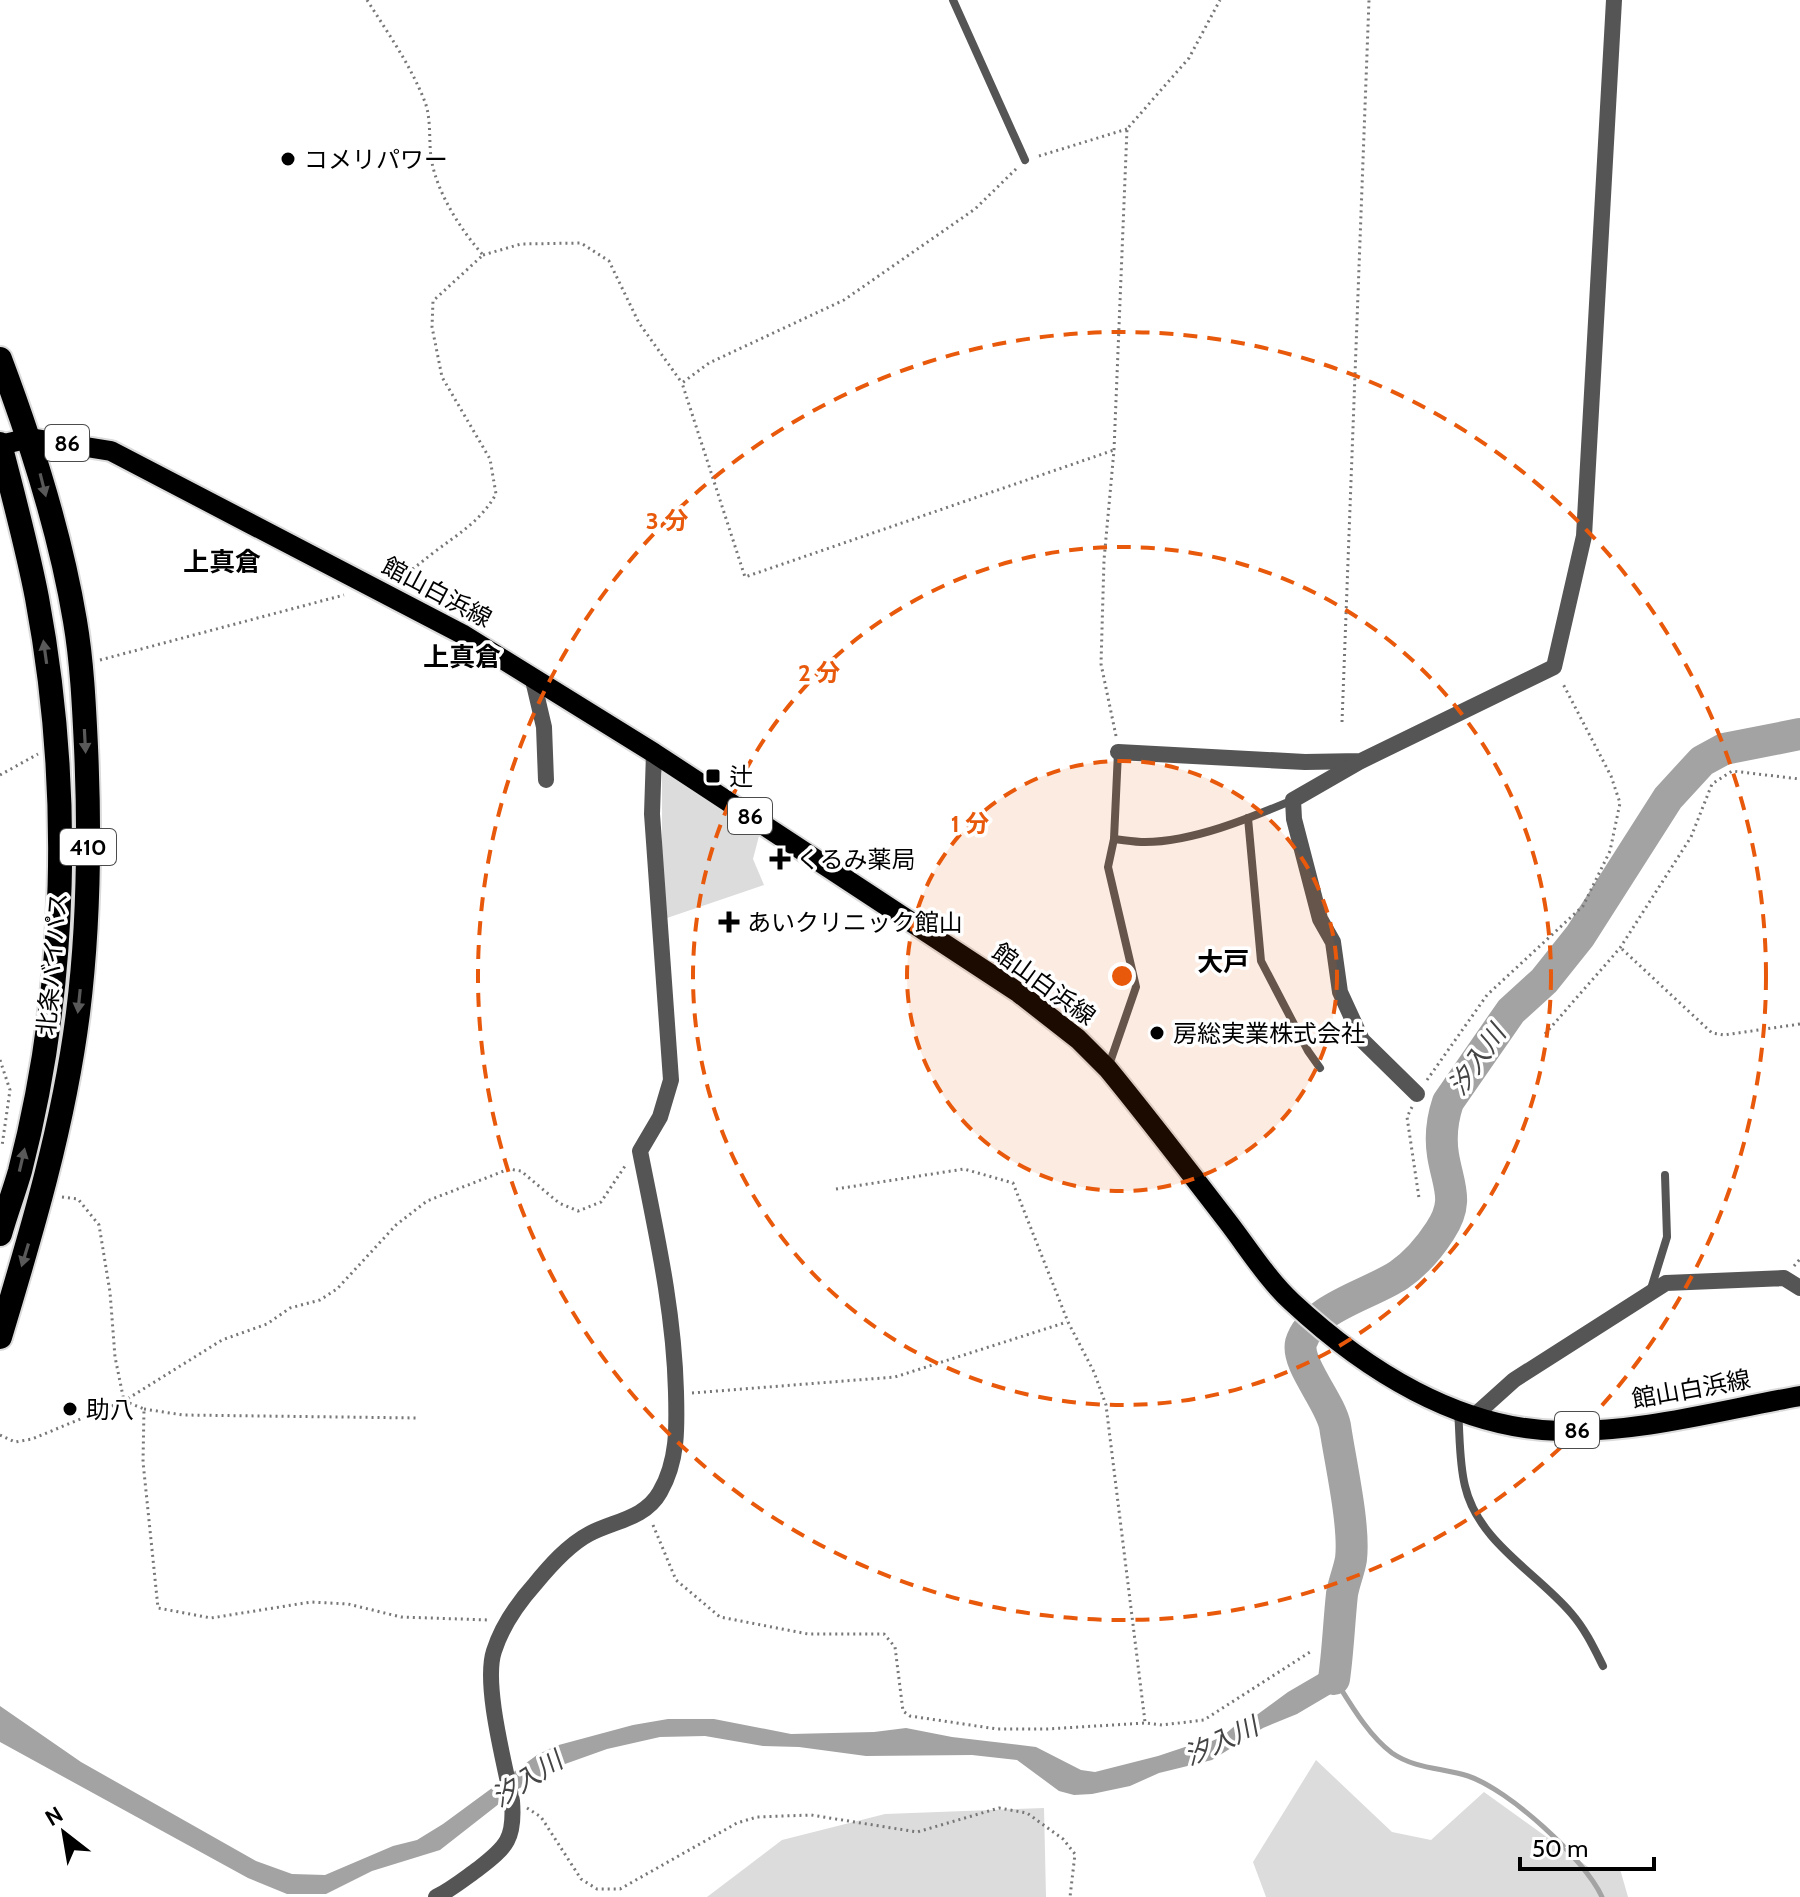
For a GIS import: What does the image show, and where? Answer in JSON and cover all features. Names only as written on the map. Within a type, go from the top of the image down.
[{"type":"highway","name":"北条バイパス","points":[[0,359],[30,438],[68,584],[80,665],[88,822],[85,940],[73,1044],[43,1194],[0,1337]]},
{"type":"highway","name":"北条バイパス","points":[[0,444],[37,598],[55,744],[60,829],[59,916],[54,974],[35,1103],[19,1173],[0,1234]]},
{"type":"main road","name":"館山白浜線","points":[[0,444],[30,438],[111,451],[375,587],[532,676],[1019,993],[1078,1039],[1108,1069],[1290,1301],[1365,1362],[1436,1402],[1515,1425],[1559,1431],[1632,1427],[1800,1396]]},
{"type":"street","points":[[1417,1094],[1362,1040],[1340,992],[1333,942],[1320,919],[1294,819],[1293,800],[1361,761],[1554,667],[1584,536],[1614,0]]},
{"type":"street","points":[[532,676],[544,727],[546,780]]},
{"type":"street","points":[[1118,752],[1305,762],[1361,761]]},
{"type":"street","points":[[436,1897],[464,1881],[502,1850],[510,1836],[512,1804],[492,1675],[493,1652],[508,1620],[549,1567],[586,1535],[645,1511],[659,1494],[676,1445],[675,1340],[640,1151],[660,1117],[671,1080],[652,814],[654,753]]},
{"type":"street","points":[[1466,1413],[1666,1283],[1784,1278],[1800,1288]]},
{"type":"lane","points":[[953,0],[1025,160]]},
{"type":"lane","points":[[1108,1069],[1136,987],[1108,867],[1114,839],[1118,752]]},
{"type":"lane","points":[[1114,839],[1145,842],[1179,838],[1248,818],[1293,800]]},
{"type":"lane","points":[[1248,818],[1261,961],[1320,1068]]},
{"type":"lane","points":[[1650,1292],[1667,1237],[1665,1175]]},
{"type":"lane","points":[[1466,1413],[1465,1487],[1477,1515],[1499,1545],[1570,1612],[1586,1632],[1603,1666]]},
{"type":"path","points":[[367,0],[412,73],[426,106],[432,164],[441,189],[466,236],[483,255]]},
{"type":"path","points":[[682,383],[709,363],[844,300],[975,209],[1025,160],[1127,129],[1189,58],[1220,0]]},
{"type":"path","points":[[1342,722],[1369,0]]},
{"type":"path","points":[[1118,752],[1101,664],[1104,560],[1114,450],[1127,129]]},
{"type":"path","points":[[80,665],[375,587],[413,571],[486,513],[496,494],[490,459],[442,377],[432,327],[433,301],[483,255],[521,244],[581,243],[609,261],[639,323],[682,383],[745,577],[1114,450]]},
{"type":"path","points":[[1419,1198],[1407,1117],[1417,1094],[1487,995],[1583,906],[1610,851],[1620,803],[1611,776],[1554,667]]},
{"type":"path","points":[[0,775],[55,744]]},
{"type":"path","points":[[1545,1034],[1620,948],[1691,837],[1712,784],[1732,771],[1800,779]]},
{"type":"path","points":[[1620,948],[1712,1033],[1724,1035],[1800,1024]]},
{"type":"path","points":[[0,1060],[10,1090],[0,1156]]},
{"type":"path","points":[[0,1435],[15,1442],[32,1439],[124,1401],[208,1348],[238,1333],[267,1324],[290,1308],[320,1300],[337,1289],[396,1225],[427,1201],[509,1169],[521,1171],[559,1203],[578,1211],[601,1202],[620,1171],[640,1151]]},
{"type":"path","points":[[836,1189],[964,1169],[1013,1183],[1068,1322],[1094,1372],[1106,1405],[1145,1723]]},
{"type":"path","points":[[43,1194],[78,1199],[99,1225],[110,1292],[115,1357],[124,1401]]},
{"type":"path","points":[[676,1395],[895,1377],[1068,1322]]},
{"type":"path","points":[[124,1401],[144,1409],[183,1415],[419,1418]]},
{"type":"path","points":[[144,1409],[143,1462],[158,1608],[211,1618],[311,1602],[348,1604],[401,1617],[508,1620]]},
{"type":"path","points":[[645,1511],[676,1580],[720,1617],[808,1634],[884,1634],[895,1647],[903,1711],[910,1716],[997,1729],[1145,1723],[1162,1725],[1204,1720],[1310,1652]]},
{"type":"path","points":[[512,1804],[541,1817],[581,1879],[597,1889],[620,1889],[737,1823],[757,1817],[811,1815],[917,1832],[999,1808],[1027,1813],[1063,1839],[1075,1854],[1070,1897]]},
{"type":"shaded area","points":[[662,772],[759,836],[753,859],[764,885],[667,918],[662,868]]},
{"type":"shaded area","points":[[1316,1760],[1392,1832],[1431,1840],[1484,1792],[1591,1869],[1620,1869],[1628,1897],[1266,1897],[1253,1862]]},
{"type":"shaded area","points":[[1044,1808],[1046,1897],[707,1897],[782,1840],[885,1814]]},
{"type":"water","points":[[1339,1637],[1342,1654],[1336,1691],[1297,1714],[1263,1728],[1212,1760],[1159,1773],[1130,1786],[1074,1795],[1059,1791],[1017,1760],[972,1755],[866,1756],[799,1747],[763,1746],[705,1736],[660,1737],[607,1749],[565,1764],[518,1789],[440,1850],[372,1871],[326,1894],[287,1894],[248,1878],[0,1742],[0,1706],[81,1762],[256,1861],[292,1874],[325,1875],[393,1846],[417,1840],[537,1755],[555,1746],[668,1719],[714,1719],[791,1734],[906,1728],[1036,1747],[1081,1770],[1095,1772],[1223,1736],[1238,1723],[1258,1714],[1324,1671]]},
{"type":"waterway","name":"汐入川","points":[[1334,1679],[1342,1594],[1351,1559],[1351,1529],[1335,1426],[1308,1372],[1301,1343],[1317,1320],[1399,1275],[1416,1261],[1436,1237],[1450,1211],[1451,1202],[1442,1141],[1448,1102],[1511,1011],[1544,981],[1580,936],[1668,798],[1702,761],[1724,749],[1800,734]]},
{"type":"waterway","points":[[1336,1681],[1368,1729],[1392,1753],[1420,1765],[1468,1776],[1503,1795],[1563,1845],[1593,1881],[1602,1897]]},
{"type":"place","name":"コメリパワー","points":[[288,159]]},
{"type":"place","name":"辻","points":[[713,776]]},
{"type":"place","name":"くるみ薬局","points":[[780,859]]},
{"type":"place","name":"あいクリニック館山","points":[[729,922]]},
{"type":"place","name":"房総実業株式会社","points":[[1157,1033]]},
{"type":"place","name":"助八","points":[[70,1409]]},
{"type":"district","name":"上真倉","points":[[222,562]]},
{"type":"district","name":"上真倉","points":[[462,657]]},
{"type":"district","name":"大戸","points":[[1223,962]]}]
